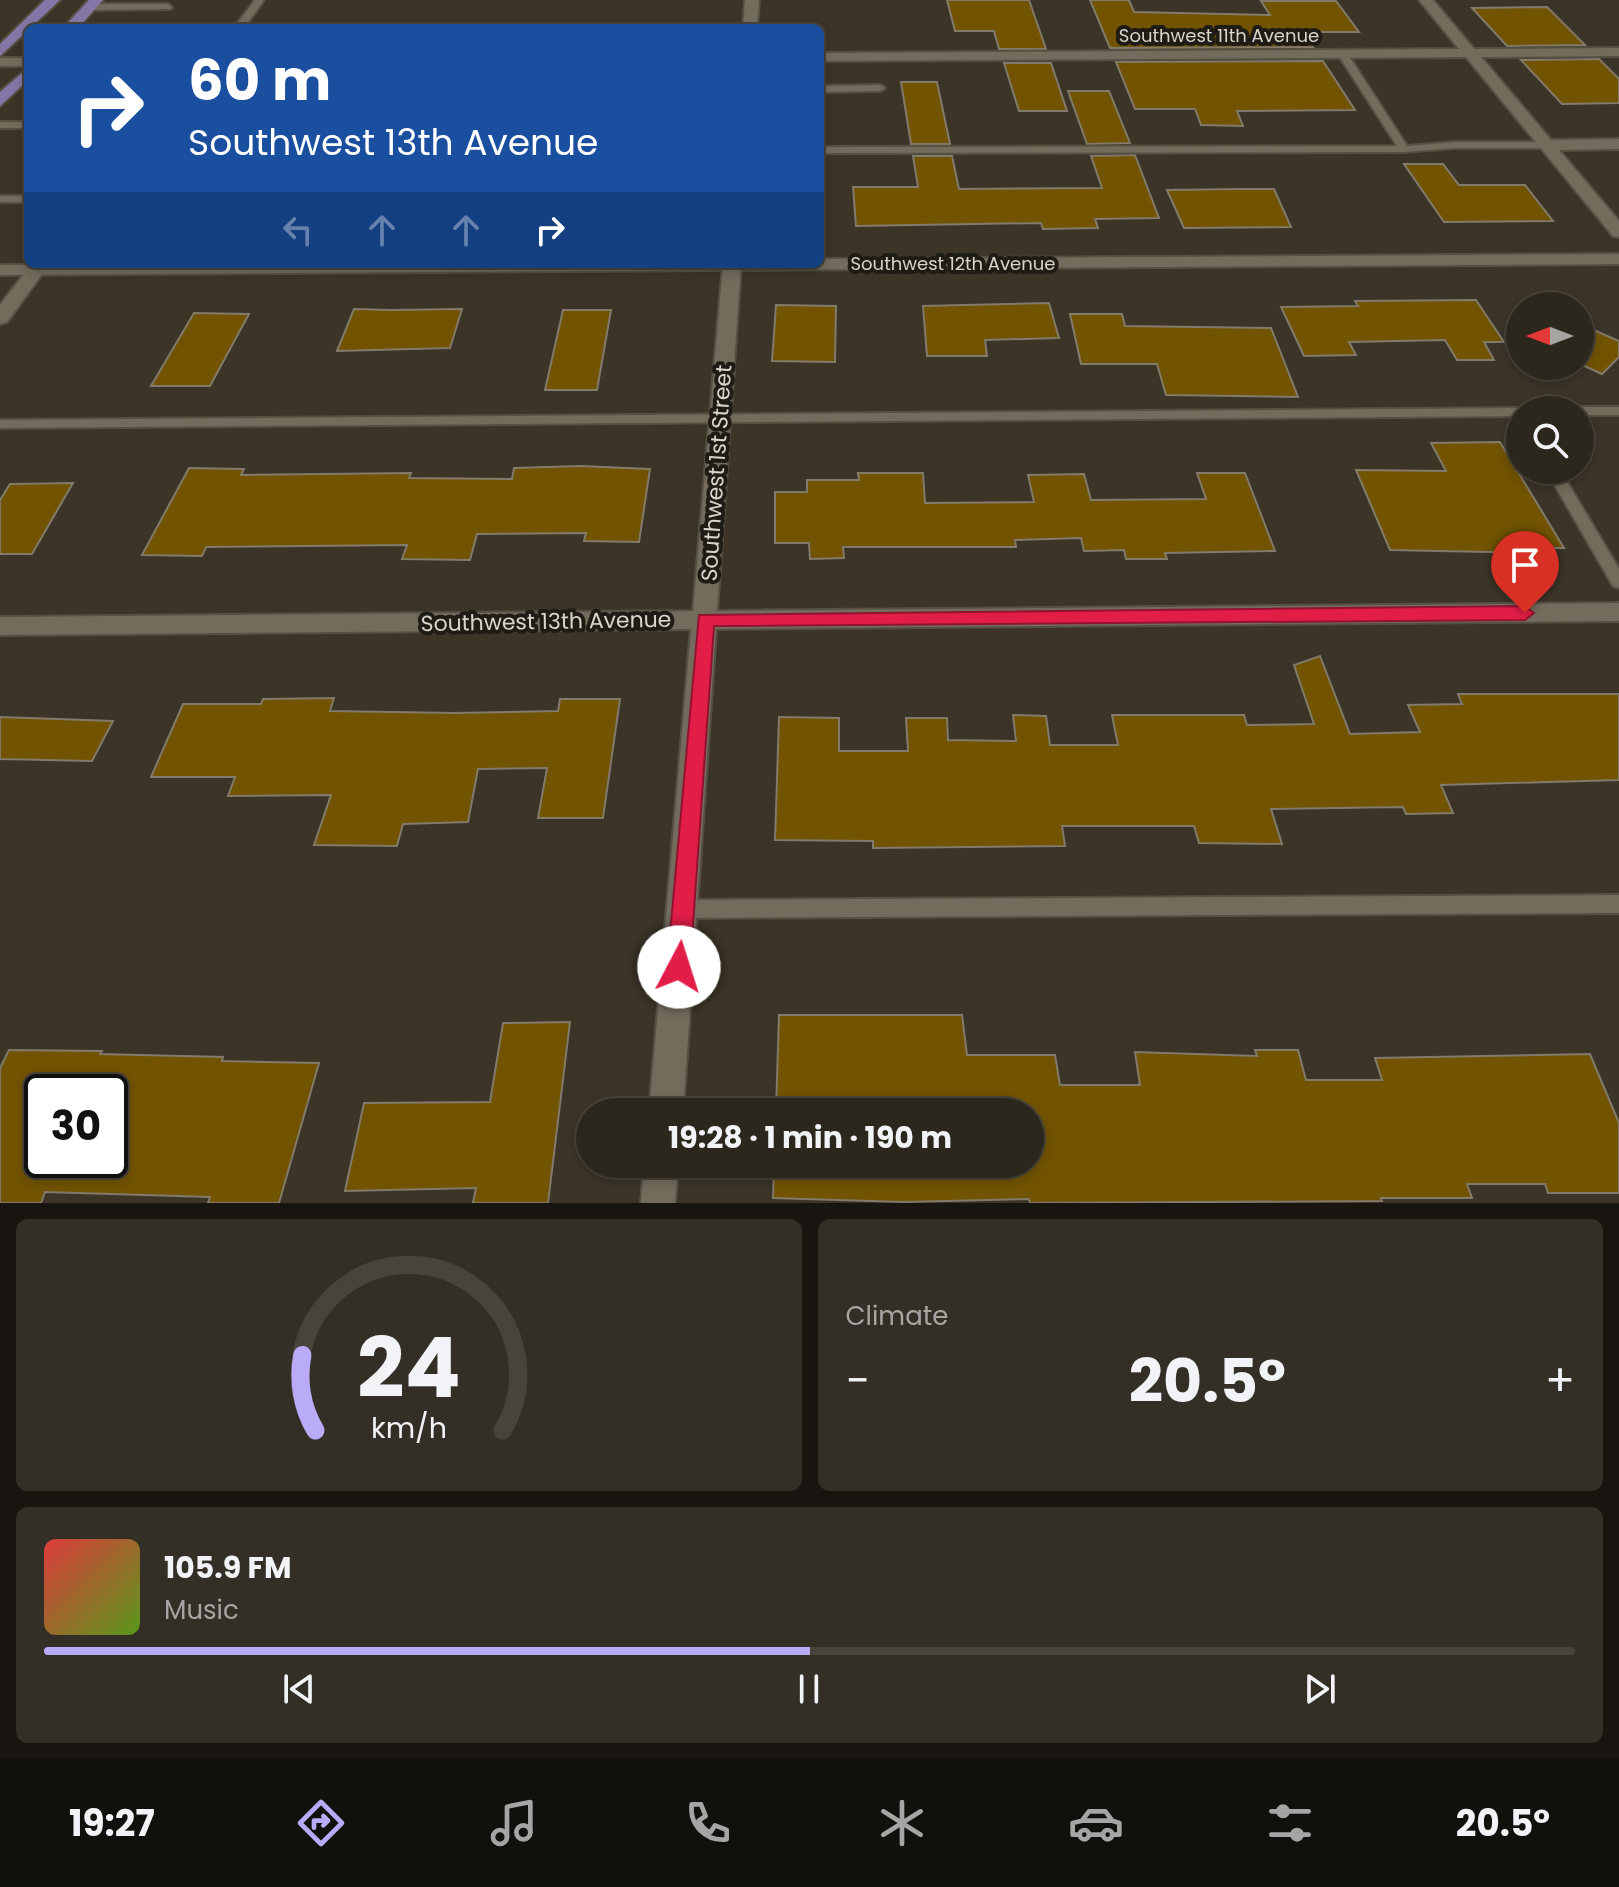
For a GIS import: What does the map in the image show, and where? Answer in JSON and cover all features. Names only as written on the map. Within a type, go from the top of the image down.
[{"type":"main road","points":[[29,24],[53,0]]},
{"type":"main road","points":[[74,24],[93,4]]},
{"type":"main road","points":[[0,52],[24,28]]},
{"type":"main road","points":[[0,101],[24,76]]},
{"type":"street","points":[[750,24],[752,0]]},
{"type":"street","points":[[1426,0],[1619,232]]},
{"type":"street","name":"Southwest 11th Avenue","points":[[824,57],[1619,52]]},
{"type":"street","points":[[0,62],[24,62]]},
{"type":"street","points":[[1547,145],[1619,144]]},
{"type":"street","name":"Southwest 12th Avenue","points":[[824,264],[1619,259]]},
{"type":"street","name":"Southwest 12th Avenue","points":[[0,270],[54,268]]},
{"type":"street","name":"Southwest 1st Street","points":[[667,1098],[732,268]]},
{"type":"street","points":[[0,318],[36,270]]},
{"type":"street","name":"Southwest 13th Avenue","points":[[0,626],[1619,612]]},
{"type":"street","points":[[658,1203],[660,1178]]},
{"type":"lane","points":[[242,24],[260,0]]},
{"type":"lane","points":[[93,4],[168,7]]},
{"type":"lane","points":[[1342,53],[1404,149]]},
{"type":"lane","points":[[824,89],[880,88]]},
{"type":"lane","points":[[0,125],[24,125]]},
{"type":"lane","points":[[824,150],[1404,149],[1455,145],[1547,145]]},
{"type":"lane","points":[[0,199],[24,199]]},
{"type":"lane","points":[[1594,411],[1619,411]]},
{"type":"lane","points":[[0,424],[1506,412]]},
{"type":"lane","points":[[1561,484],[1619,582]]},
{"type":"lane","points":[[684,909],[1619,904]]},
{"type":"building","points":[[947,0],[1029,0],[1046,49],[999,49],[994,31],[955,31]]},
{"type":"building","points":[[1090,0],[1129,0],[1134,12],[1270,15],[1261,1],[1336,1],[1359,32],[1304,32],[1313,47],[1110,48]]},
{"type":"building","points":[[1547,7],[1585,45],[1507,46],[1472,8]]},
{"type":"building","points":[[1599,59],[1619,79],[1619,103],[1562,104],[1521,60]]},
{"type":"building","points":[[1323,61],[1355,110],[1237,111],[1243,126],[1201,125],[1195,109],[1135,109],[1116,62]]},
{"type":"building","points":[[1004,63],[1051,63],[1067,111],[1019,111]]},
{"type":"building","points":[[901,82],[937,82],[950,144],[911,144]]},
{"type":"building","points":[[1068,91],[1109,91],[1130,143],[1087,144]]},
{"type":"building","points":[[1135,155],[1159,218],[1095,219],[1098,228],[1043,229],[1041,223],[856,226],[853,187],[918,187],[913,156],[952,156],[959,189],[1102,188],[1091,156]]},
{"type":"building","points":[[1404,164],[1443,164],[1459,185],[1525,185],[1553,221],[1444,222]]},
{"type":"building","points":[[1274,189],[1291,227],[1184,228],[1167,190]]},
{"type":"building","points":[[1476,300],[1504,342],[1484,342],[1494,360],[1457,360],[1445,340],[1349,342],[1356,355],[1304,356],[1281,307],[1358,306],[1355,301]]},
{"type":"building","points":[[1049,303],[1059,338],[985,340],[987,356],[927,356],[923,306]]},
{"type":"building","points":[[776,305],[836,306],[835,362],[772,361]]},
{"type":"building","points":[[354,309],[462,309],[450,348],[337,351]]},
{"type":"building","points":[[563,310],[611,310],[597,390],[545,390]]},
{"type":"building","points":[[194,313],[249,314],[210,386],[151,386]]},
{"type":"building","points":[[1070,314],[1122,314],[1125,326],[1271,328],[1298,397],[1166,395],[1157,364],[1081,364]]},
{"type":"building","points":[[1594,330],[1619,341],[1619,357],[1602,374],[1594,370]]},
{"type":"building","points":[[1500,442],[1506,452],[1506,484],[1525,484],[1564,548],[1540,548],[1543,553],[1390,550],[1356,470],[1446,471],[1431,443]]},
{"type":"building","points":[[580,466],[650,469],[639,542],[584,541],[586,533],[477,534],[470,560],[402,559],[407,545],[206,547],[202,556],[142,555],[189,468],[244,469],[241,475],[411,473],[409,478],[512,479],[514,468]]},
{"type":"building","points":[[858,473],[923,473],[925,503],[1034,502],[1028,475],[1084,474],[1091,500],[1206,499],[1197,473],[1245,473],[1275,551],[1165,553],[1167,559],[1126,559],[1124,550],[1084,551],[1081,538],[1015,540],[1016,547],[843,547],[844,558],[810,559],[809,543],[775,543],[775,492],[807,492],[807,480],[859,480]]},
{"type":"building","points":[[73,483],[32,554],[0,554],[0,500],[10,484]]},
{"type":"building","points":[[1320,656],[1350,734],[1420,732],[1408,705],[1462,704],[1458,694],[1619,694],[1619,780],[1441,785],[1453,813],[1406,814],[1403,807],[1271,809],[1282,844],[1199,843],[1194,826],[1062,826],[1065,846],[873,848],[873,841],[775,840],[779,717],[839,718],[839,751],[908,751],[906,718],[947,718],[948,740],[1016,741],[1013,715],[1046,716],[1050,745],[1118,745],[1112,715],[1244,715],[1247,725],[1314,724],[1294,665]]},
{"type":"building","points":[[334,698],[330,711],[455,713],[558,711],[560,699],[620,699],[603,818],[538,818],[547,768],[478,769],[468,822],[403,824],[397,846],[314,845],[331,795],[228,796],[235,777],[151,777],[183,704],[261,704],[263,699]]},
{"type":"building","points":[[0,717],[113,721],[92,761],[0,759]]},
{"type":"building","points":[[779,1015],[962,1015],[967,1055],[1055,1055],[1060,1085],[1140,1085],[1135,1052],[1257,1056],[1255,1050],[1298,1050],[1306,1080],[1382,1080],[1375,1058],[1590,1054],[1619,1123],[1619,1193],[1548,1193],[1545,1184],[1467,1184],[1472,1198],[1381,1198],[1382,1201],[1030,1203],[1029,1199],[904,1202],[773,1198],[774,1178],[1044,1178],[1044,1098],[776,1098]]},
{"type":"building","points":[[570,1022],[548,1203],[473,1203],[476,1188],[345,1191],[364,1103],[490,1102],[503,1023]]},
{"type":"building","points":[[9,1050],[102,1051],[100,1054],[319,1063],[279,1203],[208,1203],[210,1197],[45,1192],[41,1203],[0,1203],[0,1068]]},
{"type":"route","points":[[679,967],[705,620],[1525,613]]}]
